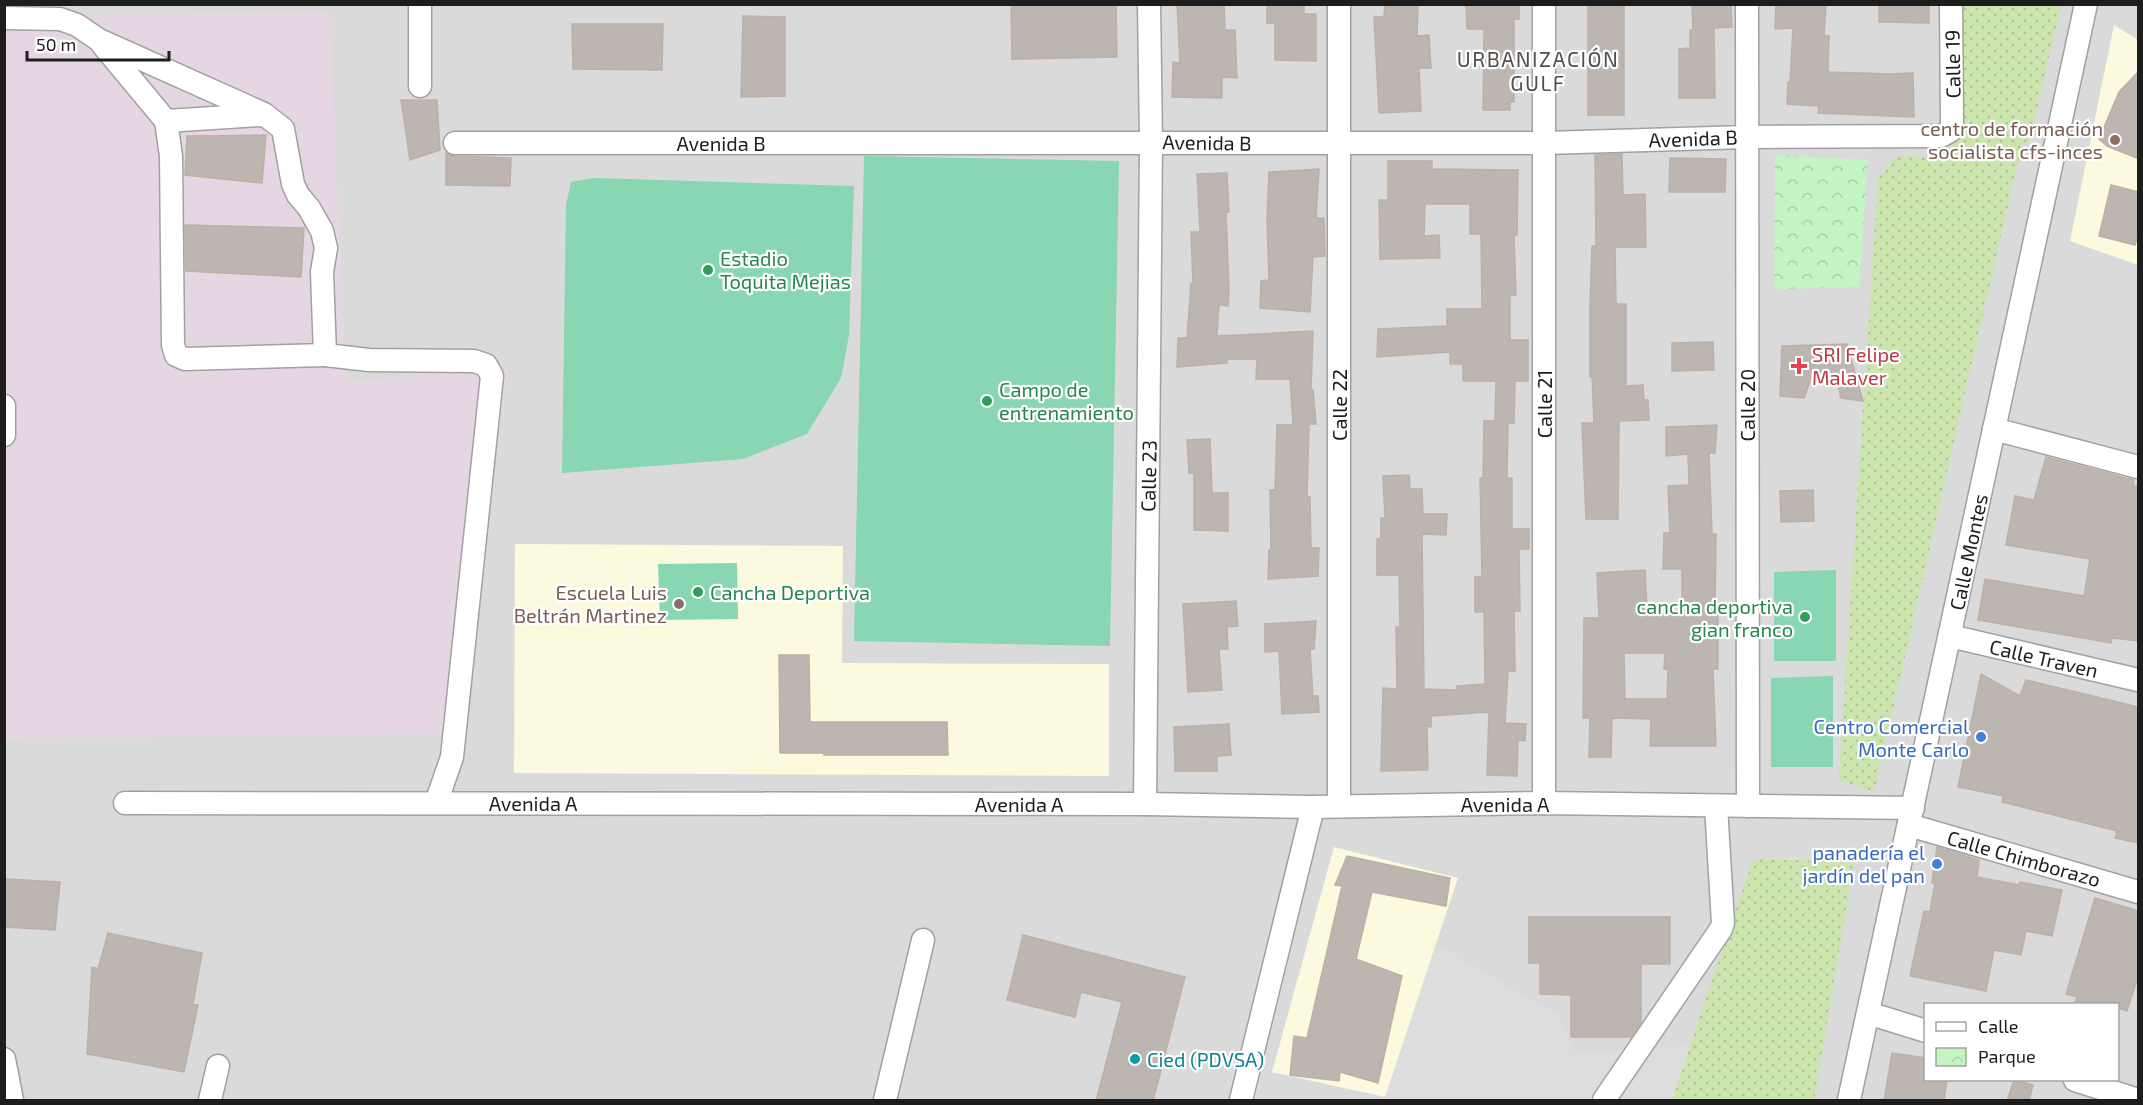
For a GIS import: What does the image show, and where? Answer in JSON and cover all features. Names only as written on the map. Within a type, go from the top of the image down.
[{"type":"street","points":[[420,4],[420,86]]},
{"type":"street","name":"Calle 23","points":[[1145,804],[1151,142],[1149,4]]},
{"type":"street","name":"Calle 22","points":[[1339,4],[1339,805]]},
{"type":"street","name":"Calle 21","points":[[1544,4],[1544,803]]},
{"type":"street","name":"Calle 20","points":[[1747,4],[1748,806]]},
{"type":"street","name":"Calle 19","points":[[1951,4],[1952,124]]},
{"type":"street","name":"Calle Montes","points":[[1850,1101],[2086,4]]},
{"type":"street","points":[[4,18],[60,20],[77,26],[99,40],[264,114],[283,129],[295,190],[322,231],[326,248],[322,272],[325,355]]},
{"type":"street","points":[[99,40],[166,121],[171,156],[173,345],[176,355],[185,359],[325,355],[369,360],[474,361],[486,365],[492,376],[452,757],[436,803]]},
{"type":"street","points":[[166,121],[264,114]]},
{"type":"street","name":"Avenida B","points":[[455,143],[1545,143],[1747,137],[1941,136],[1950,131],[1952,124]]},
{"type":"street","points":[[4,406],[4,435]]},
{"type":"street","points":[[1994,429],[2139,467]]},
{"type":"street","name":"Calle Traven","points":[[1950,636],[2139,680]]},
{"type":"street","name":"Avenida A","points":[[125,803],[1145,804],[1312,807],[1544,803],[1748,806],[1911,816]]},
{"type":"street","points":[[1604,1101],[1721,929],[1723,923],[1716,806]]},
{"type":"street","points":[[1241,1101],[1312,807]]},
{"type":"street","name":"Calle Chimborazo","points":[[1911,816],[2139,892]]},
{"type":"street","points":[[885,1101],[923,940]]},
{"type":"street","points":[[1868,1013],[1924,1030]]},
{"type":"street","points":[[4,1059],[12,1101]]},
{"type":"street","points":[[210,1101],[218,1066]]},
{"type":"street","points":[[2078,1081],[2139,1100]]},
{"type":"shaded area","points":[[4,5],[6,5],[7,15],[329,12],[346,382],[508,369],[461,733],[5,739]]},
{"type":"shaded area","points":[[5,5],[2138,5],[2138,1100],[5,1100]]},
{"type":"shaded area","name":"centro de formación socialista cfs-inces","points":[[2114,25],[2138,40],[2138,265],[2070,241]]},
{"type":"shaded area","name":"Escuela Luis Beltrán Martinez","points":[[515,544],[843,546],[842,663],[1109,664],[1109,776],[514,773]]},
{"type":"shaded area","points":[[1334,847],[1458,878],[1385,1097],[1272,1072]]},
{"type":"shaded area","points":[[1436,944],[1558,1015],[1573,1052],[1690,1046],[1672,1100],[1385,1100]]},
{"type":"green space","points":[[1960,5],[2061,5],[2029,144],[2022,144],[1874,792],[1839,780],[1878,177],[1898,156],[1943,158],[1959,130]]},
{"type":"green space","points":[[1775,155],[1868,160],[1859,287],[1774,289]]},
{"type":"green space","name":"Campo de entrenamiento","points":[[864,156],[1119,161],[1110,646],[854,641]]},
{"type":"green space","name":"Estadio Toquita Mejias","points":[[594,178],[854,186],[849,335],[841,378],[807,434],[743,459],[562,473],[566,205],[571,182]]},
{"type":"green space","name":"Cancha Deportiva","points":[[737,563],[738,619],[660,620],[658,564]]},
{"type":"green space","name":"cancha deportiva gian franco","points":[[1836,570],[1836,661],[1774,661],[1774,572]]},
{"type":"green space","points":[[1833,676],[1833,767],[1771,767],[1771,678]]},
{"type":"green space","points":[[1753,859],[1854,862],[1814,1100],[1672,1100]]},
{"type":"building","points":[[1011,4],[1116,4],[1117,57],[1012,59]]},
{"type":"building","points":[[1177,4],[1224,4],[1225,30],[1235,30],[1237,78],[1222,77],[1222,98],[1172,97],[1173,62],[1180,63]]},
{"type":"building","points":[[1267,4],[1304,4],[1304,14],[1316,14],[1316,61],[1275,60],[1275,23],[1267,23]]},
{"type":"building","points":[[1385,4],[1418,4],[1417,36],[1429,35],[1431,68],[1419,68],[1421,111],[1379,113],[1374,17],[1384,17]]},
{"type":"building","points":[[1466,4],[1519,4],[1519,19],[1514,19],[1514,102],[1510,102],[1510,110],[1483,110],[1484,29],[1467,29]]},
{"type":"building","points":[[1588,4],[1624,4],[1624,115],[1588,115]]},
{"type":"building","points":[[1692,4],[1731,4],[1732,27],[1714,28],[1715,98],[1679,98],[1679,49],[1690,48],[1690,30],[1693,30]]},
{"type":"building","points":[[1776,4],[1826,4],[1824,36],[1829,36],[1828,72],[1913,73],[1914,117],[1818,113],[1819,106],[1787,104],[1793,28],[1775,29]]},
{"type":"building","points":[[1879,4],[1929,4],[1929,23],[1879,22]]},
{"type":"building","points":[[743,16],[785,17],[785,96],[741,97]]},
{"type":"building","points":[[572,24],[663,24],[662,70],[573,69]]},
{"type":"building","points":[[2139,71],[2139,159],[2107,146],[2099,139],[2119,92]]},
{"type":"building","points":[[401,100],[437,100],[440,150],[410,160]]},
{"type":"building","points":[[266,135],[262,183],[185,175],[187,136]]},
{"type":"building","points":[[446,153],[455,156],[511,158],[510,186],[446,185]]},
{"type":"building","points":[[1622,154],[1623,195],[1645,194],[1646,247],[1615,247],[1616,304],[1626,304],[1626,386],[1643,385],[1644,400],[1648,400],[1649,420],[1619,421],[1618,519],[1586,519],[1582,423],[1594,423],[1592,377],[1590,377],[1590,304],[1592,246],[1596,246],[1595,155]]},
{"type":"building","points":[[1670,158],[1726,159],[1725,192],[1669,192]]},
{"type":"building","points":[[1388,161],[1432,161],[1432,169],[1518,170],[1517,235],[1514,235],[1516,295],[1510,296],[1510,340],[1528,340],[1528,381],[1515,381],[1514,423],[1508,423],[1507,478],[1512,478],[1512,529],[1529,529],[1529,549],[1519,549],[1520,611],[1514,611],[1515,671],[1508,671],[1505,723],[1526,724],[1525,741],[1518,740],[1517,776],[1487,775],[1489,712],[1431,716],[1431,727],[1427,726],[1428,770],[1381,771],[1383,688],[1397,689],[1396,627],[1400,627],[1399,575],[1377,575],[1377,539],[1381,538],[1381,518],[1385,518],[1383,476],[1409,475],[1410,489],[1422,489],[1423,514],[1447,514],[1446,535],[1422,534],[1424,689],[1457,690],[1457,686],[1485,684],[1484,612],[1475,612],[1475,577],[1482,577],[1480,478],[1483,478],[1484,421],[1495,421],[1496,381],[1463,381],[1463,364],[1450,364],[1450,352],[1377,357],[1378,329],[1447,326],[1447,309],[1482,309],[1481,234],[1470,234],[1470,204],[1425,204],[1424,236],[1439,235],[1440,258],[1380,259],[1379,200],[1388,200]]},
{"type":"building","points":[[1319,169],[1316,218],[1324,218],[1325,256],[1313,257],[1310,312],[1260,308],[1261,281],[1269,280],[1267,219],[1269,172]]},
{"type":"building","points":[[1227,173],[1229,291],[1228,306],[1219,305],[1217,336],[1313,331],[1311,390],[1313,390],[1316,424],[1309,424],[1307,497],[1310,497],[1311,548],[1319,548],[1318,576],[1268,579],[1269,550],[1271,550],[1270,490],[1275,490],[1277,425],[1293,425],[1290,379],[1256,379],[1257,359],[1227,359],[1227,363],[1177,367],[1178,338],[1187,338],[1191,283],[1193,284],[1191,232],[1200,232],[1197,174]]},
{"type":"building","points":[[2111,185],[2139,192],[2139,232],[2135,245],[2099,236]]},
{"type":"building","points":[[185,225],[304,228],[301,277],[186,271]]},
{"type":"building","points":[[1713,342],[1714,370],[1672,371],[1672,343]]},
{"type":"building","points":[[1847,344],[1863,401],[1841,398],[1836,374],[1812,376],[1804,398],[1780,396],[1782,346]]},
{"type":"building","points":[[1717,425],[1715,453],[1709,453],[1712,534],[1716,534],[1715,612],[1718,612],[1718,669],[1713,669],[1716,746],[1650,746],[1651,719],[1612,718],[1611,757],[1589,757],[1590,718],[1583,718],[1584,618],[1599,618],[1597,573],[1645,570],[1649,616],[1682,614],[1682,569],[1663,569],[1664,533],[1670,533],[1668,486],[1689,485],[1688,454],[1666,456],[1666,427]],"holes":[[[1624,653],[1665,653],[1664,669],[1668,669],[1667,699],[1625,699]]]},
{"type":"building","points":[[1210,439],[1212,493],[1228,493],[1228,531],[1194,530],[1194,473],[1189,473],[1187,440]]},
{"type":"building","points":[[2046,457],[2134,480],[2133,486],[2139,486],[2139,641],[2112,638],[2111,643],[1978,620],[1985,579],[2084,596],[2090,559],[2006,545],[2015,496],[2034,500]]},
{"type":"building","points":[[1813,490],[1814,521],[1781,522],[1780,491]]},
{"type":"building","points":[[1236,601],[1238,626],[1227,627],[1228,649],[1219,649],[1222,690],[1188,692],[1183,604]]},
{"type":"building","points":[[1316,621],[1314,649],[1310,649],[1313,696],[1318,696],[1319,712],[1282,714],[1279,651],[1265,652],[1265,624]]},
{"type":"building","points":[[779,655],[809,655],[810,722],[947,722],[948,755],[780,753]]},
{"type":"building","points":[[1981,674],[2020,696],[2026,680],[2139,707],[2139,843],[2115,838],[2117,831],[2002,802],[2003,796],[1958,787]]},
{"type":"building","points":[[1229,724],[1231,755],[1217,756],[1217,771],[1175,771],[1174,727]]},
{"type":"building","points":[[1937,847],[1979,860],[1977,877],[2062,890],[2052,936],[2026,931],[2021,955],[1994,950],[1986,991],[1910,976],[1924,911],[1930,912],[1935,883],[1932,883]]},
{"type":"building","points":[[1347,856],[1450,878],[1446,906],[1372,892],[1356,959],[1402,976],[1378,1083],[1340,1072],[1339,1081],[1290,1075],[1294,1036],[1307,1038],[1342,886],[1335,885]]},
{"type":"building","points":[[4,879],[60,882],[55,930],[4,927]]},
{"type":"building","points":[[2095,898],[2139,911],[2139,973],[2127,1011],[2119,1008],[2119,1003],[2075,1003],[2077,997],[2066,994]]},
{"type":"building","points":[[1529,917],[1670,917],[1670,964],[1641,964],[1641,1022],[1631,1037],[1571,1037],[1571,995],[1540,994],[1540,963],[1529,963]]},
{"type":"building","points":[[108,933],[202,953],[193,1004],[198,1005],[184,1072],[87,1054],[92,967],[98,969]]},
{"type":"building","name":"Cied (PDVSA)","points":[[1023,935],[1185,977],[1153,1101],[1096,1101],[1122,1002],[1081,992],[1075,1017],[1007,1000]]},
{"type":"building","points":[[1892,1053],[1924,1058],[1924,1081],[1947,1081],[1944,1101],[1884,1101]]},
{"type":"building","points":[[2014,1081],[2033,1085],[2029,1101],[2007,1101]]},
{"type":"place","name":"centro de formación socialista cfs-inces","points":[[2115,140]]},
{"type":"place","name":"Estadio Toquita Mejias","points":[[708,270]]},
{"type":"place","name":"SRI Felipe Malaver","points":[[1799,366]]},
{"type":"place","name":"Campo de entrenamiento","points":[[987,401]]},
{"type":"place","name":"Cancha Deportiva","points":[[698,592]]},
{"type":"place","name":"Escuela Luis Beltrán Martinez","points":[[679,604]]},
{"type":"place","name":"cancha deportiva gian franco","points":[[1805,617]]},
{"type":"place","name":"Centro Comercial Monte Carlo","points":[[1981,737]]},
{"type":"place","name":"panadería el jardín del pan","points":[[1937,864]]},
{"type":"place","name":"Cied (PDVSA)","points":[[1135,1059]]},
{"type":"district","name":"URBANIZACIÓN GULF","points":[[1538,70]]}]
